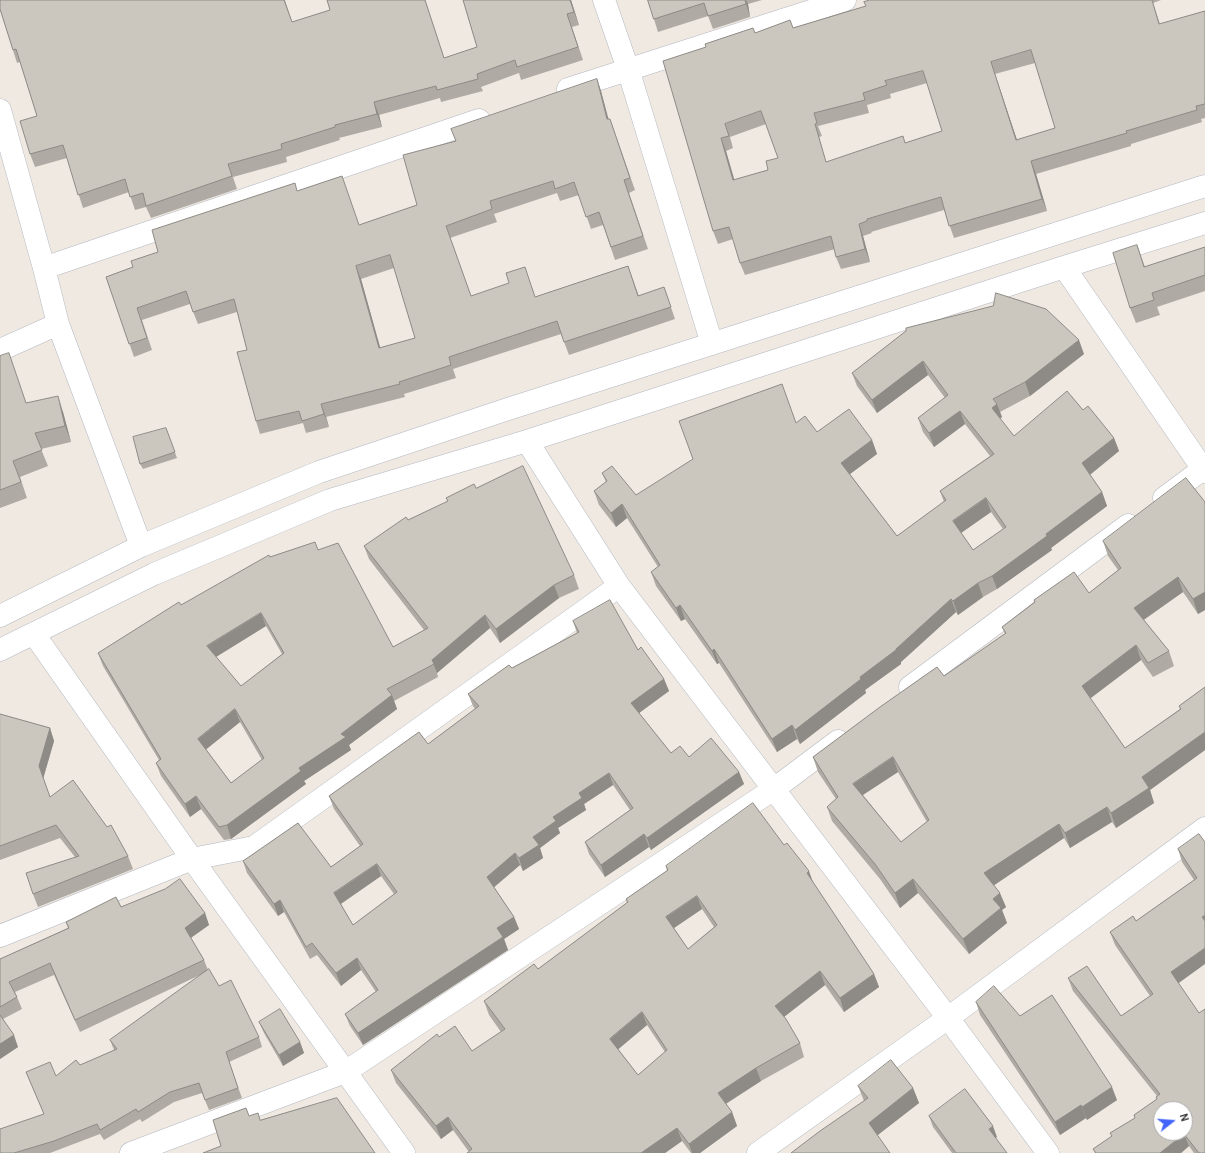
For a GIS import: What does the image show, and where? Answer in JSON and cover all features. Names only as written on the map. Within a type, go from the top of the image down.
[{"type":"street","points":[[604,0],[628,69],[712,344]]},
{"type":"street","points":[[553,94],[845,0]]},
{"type":"street","points":[[0,110],[58,324],[141,546]]},
{"type":"street","points":[[44,268],[500,112]]},
{"type":"street","points":[[0,616],[141,546],[319,472],[1205,186]]},
{"type":"street","points":[[0,650],[154,574],[330,500],[527,441],[1064,267],[1205,223]]},
{"type":"street","points":[[896,698],[1204,470],[1064,267]]},
{"type":"street","points":[[859,297],[870,330]]},
{"type":"street","points":[[0,350],[58,324]]},
{"type":"street","points":[[527,441],[619,586],[948,1018],[1048,1153]]},
{"type":"street","points":[[0,936],[192,859],[254,848],[619,586]]},
{"type":"street","points":[[34,634],[192,859],[404,1153]]},
{"type":"street","points":[[131,1153],[345,1072],[774,789],[857,727]]},
{"type":"street","points":[[758,1153],[948,1018],[1205,828]]},
{"type":"building","points":[[284,0],[292,22],[330,10],[327,0],[425,0],[444,58],[477,47],[463,0],[570,0],[574,12],[567,14],[578,47],[517,67],[515,60],[477,74],[478,79],[437,90],[436,86],[374,102],[377,114],[335,125],[335,127],[281,144],[282,149],[228,164],[232,176],[146,206],[143,193],[130,197],[125,179],[78,195],[63,145],[30,154],[20,121],[37,116],[16,49],[13,50],[0,9],[0,1]]},
{"type":"building","points":[[648,0],[745,0],[746,4],[708,16],[704,3],[654,19]]},
{"type":"building","points":[[870,0],[1152,0],[1159,24],[1205,11],[1205,104],[1196,106],[1197,110],[1126,131],[1127,133],[1031,161],[1042,199],[949,226],[941,197],[867,219],[867,221],[859,224],[865,249],[836,257],[831,236],[740,263],[729,227],[713,231],[663,61],[706,47],[705,44],[753,28],[755,33],[790,20],[793,28],[866,6],[864,2]],"holes":[[[1031,50],[1055,128],[1016,140],[991,62]],[[923,71],[942,131],[905,143],[903,136],[826,162],[815,124],[817,123],[814,113],[865,100],[863,93],[887,85],[885,81]],[[761,111],[778,158],[766,161],[768,170],[733,180],[721,138],[729,136],[725,124]]]},
{"type":"building","points":[[597,79],[607,119],[610,119],[630,178],[624,180],[643,236],[611,247],[599,212],[586,217],[574,182],[555,189],[553,181],[490,201],[492,209],[446,226],[471,296],[509,283],[506,273],[525,267],[535,297],[628,266],[638,296],[664,287],[671,307],[564,342],[557,321],[449,357],[451,365],[399,382],[400,384],[321,404],[324,414],[302,421],[299,411],[256,421],[237,352],[247,350],[234,299],[193,312],[186,291],[137,308],[147,338],[129,344],[106,277],[133,267],[131,261],[158,252],[152,230],[295,183],[297,191],[342,176],[359,225],[417,205],[403,155],[456,141],[451,129]],"holes":[[[390,255],[415,338],[379,348],[356,266]]]},
{"type":"building","points":[[1137,245],[1144,267],[1205,247],[1205,275],[1152,293],[1154,300],[1130,308],[1113,253]]},
{"type":"building","points":[[996,293],[1046,309],[1079,340],[1025,382],[993,399],[997,404],[992,408],[1014,436],[1067,391],[1083,410],[1088,406],[1114,438],[1082,463],[1102,492],[1046,534],[1047,536],[992,576],[978,583],[953,601],[951,599],[896,650],[795,730],[792,725],[772,739],[714,649],[712,651],[680,605],[676,608],[651,572],[660,565],[622,504],[611,513],[594,491],[607,481],[602,473],[612,466],[636,495],[693,459],[679,421],[782,384],[796,423],[805,416],[817,432],[849,409],[872,440],[841,463],[897,536],[946,500],[940,491],[994,454],[960,411],[929,433],[918,418],[948,395],[923,361],[872,400],[852,373],[906,331],[906,328],[993,306]],"holes":[[[986,498],[1006,527],[973,550],[953,521]]]},
{"type":"building","points":[[9,353],[26,403],[58,396],[65,426],[35,433],[42,450],[13,461],[21,482],[0,490],[0,356]]},
{"type":"building","points":[[166,428],[175,452],[140,464],[133,437]]},
{"type":"building","points":[[523,466],[574,575],[554,585],[496,629],[485,615],[432,660],[434,664],[387,689],[392,695],[341,734],[346,737],[299,768],[301,771],[227,825],[219,827],[196,796],[185,804],[156,763],[161,759],[98,653],[179,602],[181,605],[269,555],[270,557],[315,542],[318,550],[338,543],[393,647],[428,628],[364,546],[406,517],[408,520],[448,501],[446,498],[474,484],[476,488]],"holes":[[[261,613],[284,653],[241,686],[207,646]],[[235,709],[264,758],[231,783],[198,739]]]},
{"type":"building","points":[[1186,478],[1205,502],[1205,592],[1193,599],[1178,577],[1134,608],[1169,651],[1148,663],[1136,645],[1082,686],[1125,748],[1181,709],[1179,706],[1205,687],[1205,732],[1142,777],[1149,788],[1111,813],[1107,807],[1065,833],[1059,824],[984,873],[1000,893],[993,899],[1001,908],[963,939],[913,879],[895,893],[875,864],[827,807],[838,797],[813,757],[937,667],[944,676],[1006,633],[1002,627],[1035,602],[1034,600],[1074,572],[1089,593],[1121,568],[1103,541]],"holes":[[[893,757],[929,820],[901,842],[853,784]]]},
{"type":"building","points":[[610,600],[638,650],[641,647],[664,679],[631,703],[671,753],[680,746],[689,757],[711,738],[739,772],[647,838],[644,834],[601,865],[585,842],[633,808],[609,773],[579,793],[582,798],[553,817],[556,821],[533,837],[539,845],[519,858],[515,853],[487,877],[514,917],[497,928],[503,937],[358,1033],[345,1014],[378,990],[357,958],[336,973],[312,943],[306,947],[280,900],[274,904],[243,861],[298,823],[331,867],[363,844],[329,796],[419,732],[428,744],[479,706],[468,694],[509,665],[512,668],[579,632],[573,621]],"holes":[[[377,864],[397,892],[353,925],[334,893]]]},
{"type":"building","points":[[0,714],[50,728],[39,766],[50,797],[73,780],[107,827],[111,825],[128,856],[33,894],[26,873],[79,856],[56,825],[0,846]]},
{"type":"building","points":[[753,803],[784,845],[787,843],[809,871],[807,873],[874,974],[840,998],[820,971],[775,1006],[786,1019],[800,1043],[756,1068],[718,1093],[732,1112],[689,1144],[677,1128],[641,1153],[467,1153],[472,1149],[448,1117],[436,1126],[391,1070],[437,1034],[439,1037],[455,1026],[472,1051],[505,1029],[484,1001],[534,964],[538,969],[628,902],[626,899],[668,870],[666,866]],"holes":[[[697,896],[717,925],[688,949],[666,917]],[[642,1012],[667,1050],[638,1075],[610,1039]]]},
{"type":"building","points":[[1199,834],[1205,842],[1205,915],[1202,917],[1205,921],[1205,948],[1171,972],[1199,1013],[1205,1009],[1205,1153],[1199,1153],[1190,1141],[1193,1141],[1193,1101],[1154,1101],[1160,1094],[1068,978],[1087,966],[1121,1016],[1153,994],[1110,932],[1133,916],[1136,921],[1197,878],[1178,849]]},
{"type":"building","points":[[180,879],[205,913],[185,928],[204,960],[75,1020],[50,963],[9,982],[17,997],[0,1007],[0,959],[69,928],[66,922],[116,897],[121,907],[165,889]]},
{"type":"building","points":[[209,969],[219,986],[231,980],[259,1037],[226,1052],[238,1088],[205,1100],[199,1083],[170,1092],[138,1112],[136,1109],[100,1130],[97,1124],[54,1141],[14,1153],[0,1153],[0,1129],[44,1114],[26,1072],[50,1062],[56,1076],[76,1060],[80,1065],[117,1049],[110,1040]]},
{"type":"building","points":[[994,986],[1020,1016],[1052,995],[1112,1087],[1082,1107],[1081,1105],[1055,1122],[976,1002]]},
{"type":"building","points":[[280,1009],[300,1042],[279,1055],[259,1022]]},
{"type":"building","points":[[0,1015],[14,1035],[0,1044]]},
{"type":"building","points":[[891,1060],[913,1088],[869,1123],[890,1153],[791,1153],[868,1098],[858,1086]]},
{"type":"building","points":[[965,1089],[993,1126],[989,1129],[1007,1153],[956,1153],[929,1116]]},
{"type":"building","points":[[337,1098],[375,1153],[203,1153],[221,1146],[213,1120],[246,1108],[249,1116],[258,1113],[260,1120]]},
{"type":"building","points":[[1153,1102],[1153,1141],[1175,1141],[1160,1153],[1096,1153],[1093,1149],[1112,1136],[1110,1133],[1135,1118],[1134,1115]]}]
